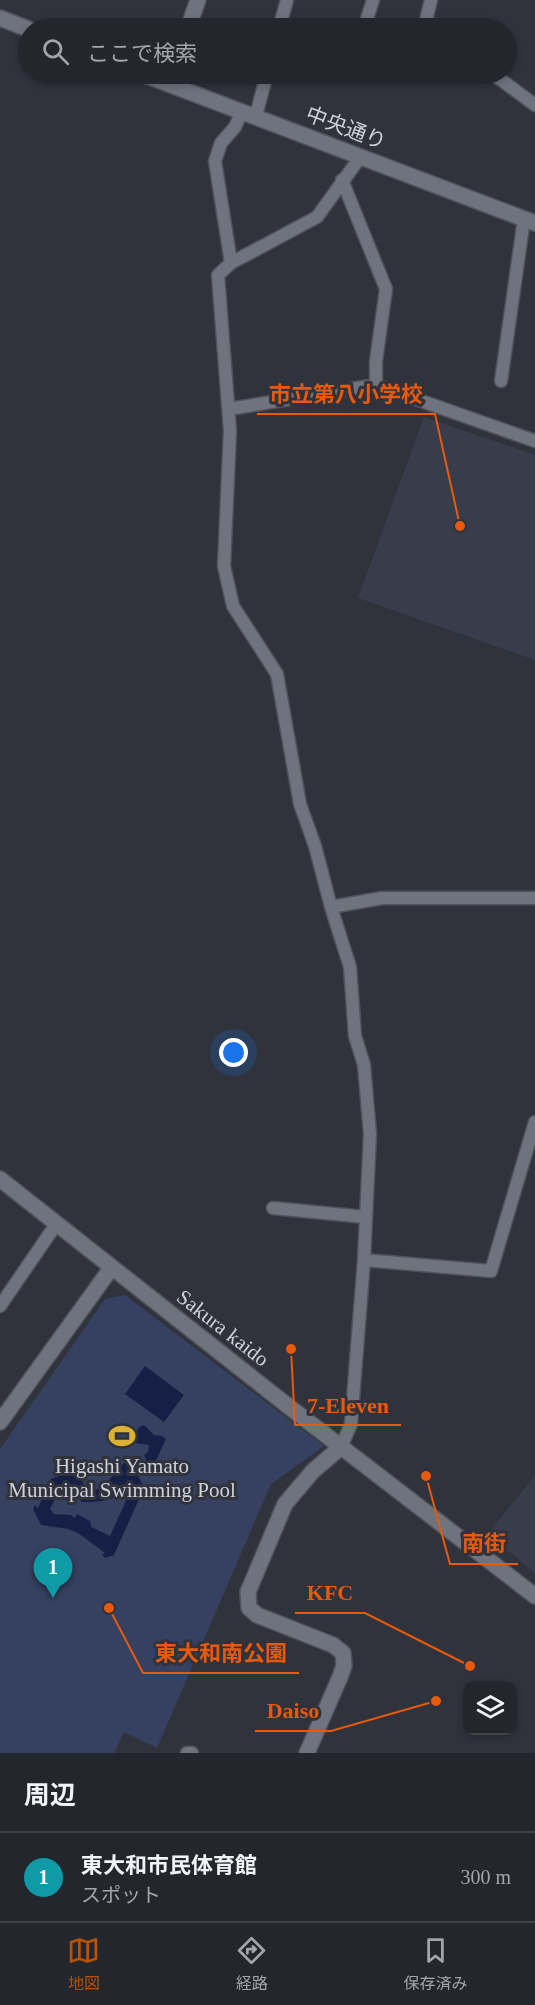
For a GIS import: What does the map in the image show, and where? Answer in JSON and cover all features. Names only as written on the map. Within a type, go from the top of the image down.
[{"type":"street","points":[[192,18],[198,0]]},
{"type":"street","points":[[282,18],[287,0]]},
{"type":"street","points":[[367,18],[373,0]]},
{"type":"street","points":[[426,18],[431,0]]},
{"type":"street","points":[[0,18],[18,25]]},
{"type":"street","name":"中央通り","points":[[183,84],[249,113],[530,221]]},
{"type":"street","points":[[231,263],[214,161],[221,143],[249,113],[262,84]]},
{"type":"street","points":[[506,84],[532,104],[535,90]]},
{"type":"street","points":[[307,1753],[344,1666],[343,1653],[333,1645],[257,1615],[249,1608],[248,1592],[285,1504],[313,1471],[341,1447],[351,1424],[364,1260],[370,1134],[364,1065],[355,1036],[350,966],[315,846],[300,804],[276,674],[233,606],[224,566],[230,410],[218,275],[231,263],[317,217],[342,180],[362,156]]},
{"type":"street","points":[[342,180],[386,289],[376,361],[376,385]]},
{"type":"street","points":[[501,381],[530,221]]},
{"type":"street","points":[[230,410],[376,385],[535,441]]},
{"type":"street","points":[[331,907],[382,898],[535,898]]},
{"type":"street","points":[[364,1260],[491,1271],[535,1122]]},
{"type":"street","name":"Sakura kaido","points":[[0,1179],[535,1596]]},
{"type":"street","points":[[273,1208],[365,1217]]},
{"type":"street","points":[[0,1306],[57,1223]]},
{"type":"street","points":[[0,1422],[112,1267]]},
{"type":"shaded area","points":[[424,417],[535,455],[535,660],[358,598]]},
{"type":"shaded area","points":[[125,1295],[324,1446],[271,1484],[157,1748],[124,1732],[114,1753],[0,1753],[0,1449],[105,1299]]},
{"type":"shaded area","points":[[145,1366],[184,1395],[164,1422],[125,1394]]},
{"type":"shaded area","points":[[144,1425],[154,1435],[166,1439],[153,1467],[150,1467],[144,1455],[148,1452],[149,1445],[135,1443],[138,1428]]},
{"type":"shaded area","points":[[124,1463],[130,1464],[127,1467],[135,1469],[144,1488],[114,1555],[105,1558],[102,1555],[105,1553],[78,1533],[41,1525],[33,1509],[35,1505],[38,1508],[51,1479],[74,1471],[79,1475],[87,1490],[101,1489]],"holes":[[[122,1486],[127,1486],[130,1492],[110,1536],[91,1527],[90,1521],[77,1514],[75,1518],[71,1515],[54,1514],[50,1509],[59,1491],[69,1489],[82,1502],[97,1502],[115,1497],[119,1494],[114,1493]]]},
{"type":"shaded area","points":[[535,1476],[535,1573],[487,1534]]},
{"type":"place","name":"市立第八小学校","points":[[460,526]]},
{"type":"place","name":"7-Eleven","points":[[291,1349]]},
{"type":"place","name":"Higashi Yamato Municipal Swimming Pool","points":[[122,1436]]},
{"type":"place","name":"南街","points":[[426,1476]]},
{"type":"place","name":"東大和市民体育館","points":[[53,1598]]},
{"type":"place","name":"東大和南公園","points":[[109,1608]]},
{"type":"place","name":"KFC","points":[[470,1666]]},
{"type":"place","name":"Daiso","points":[[436,1701]]}]
